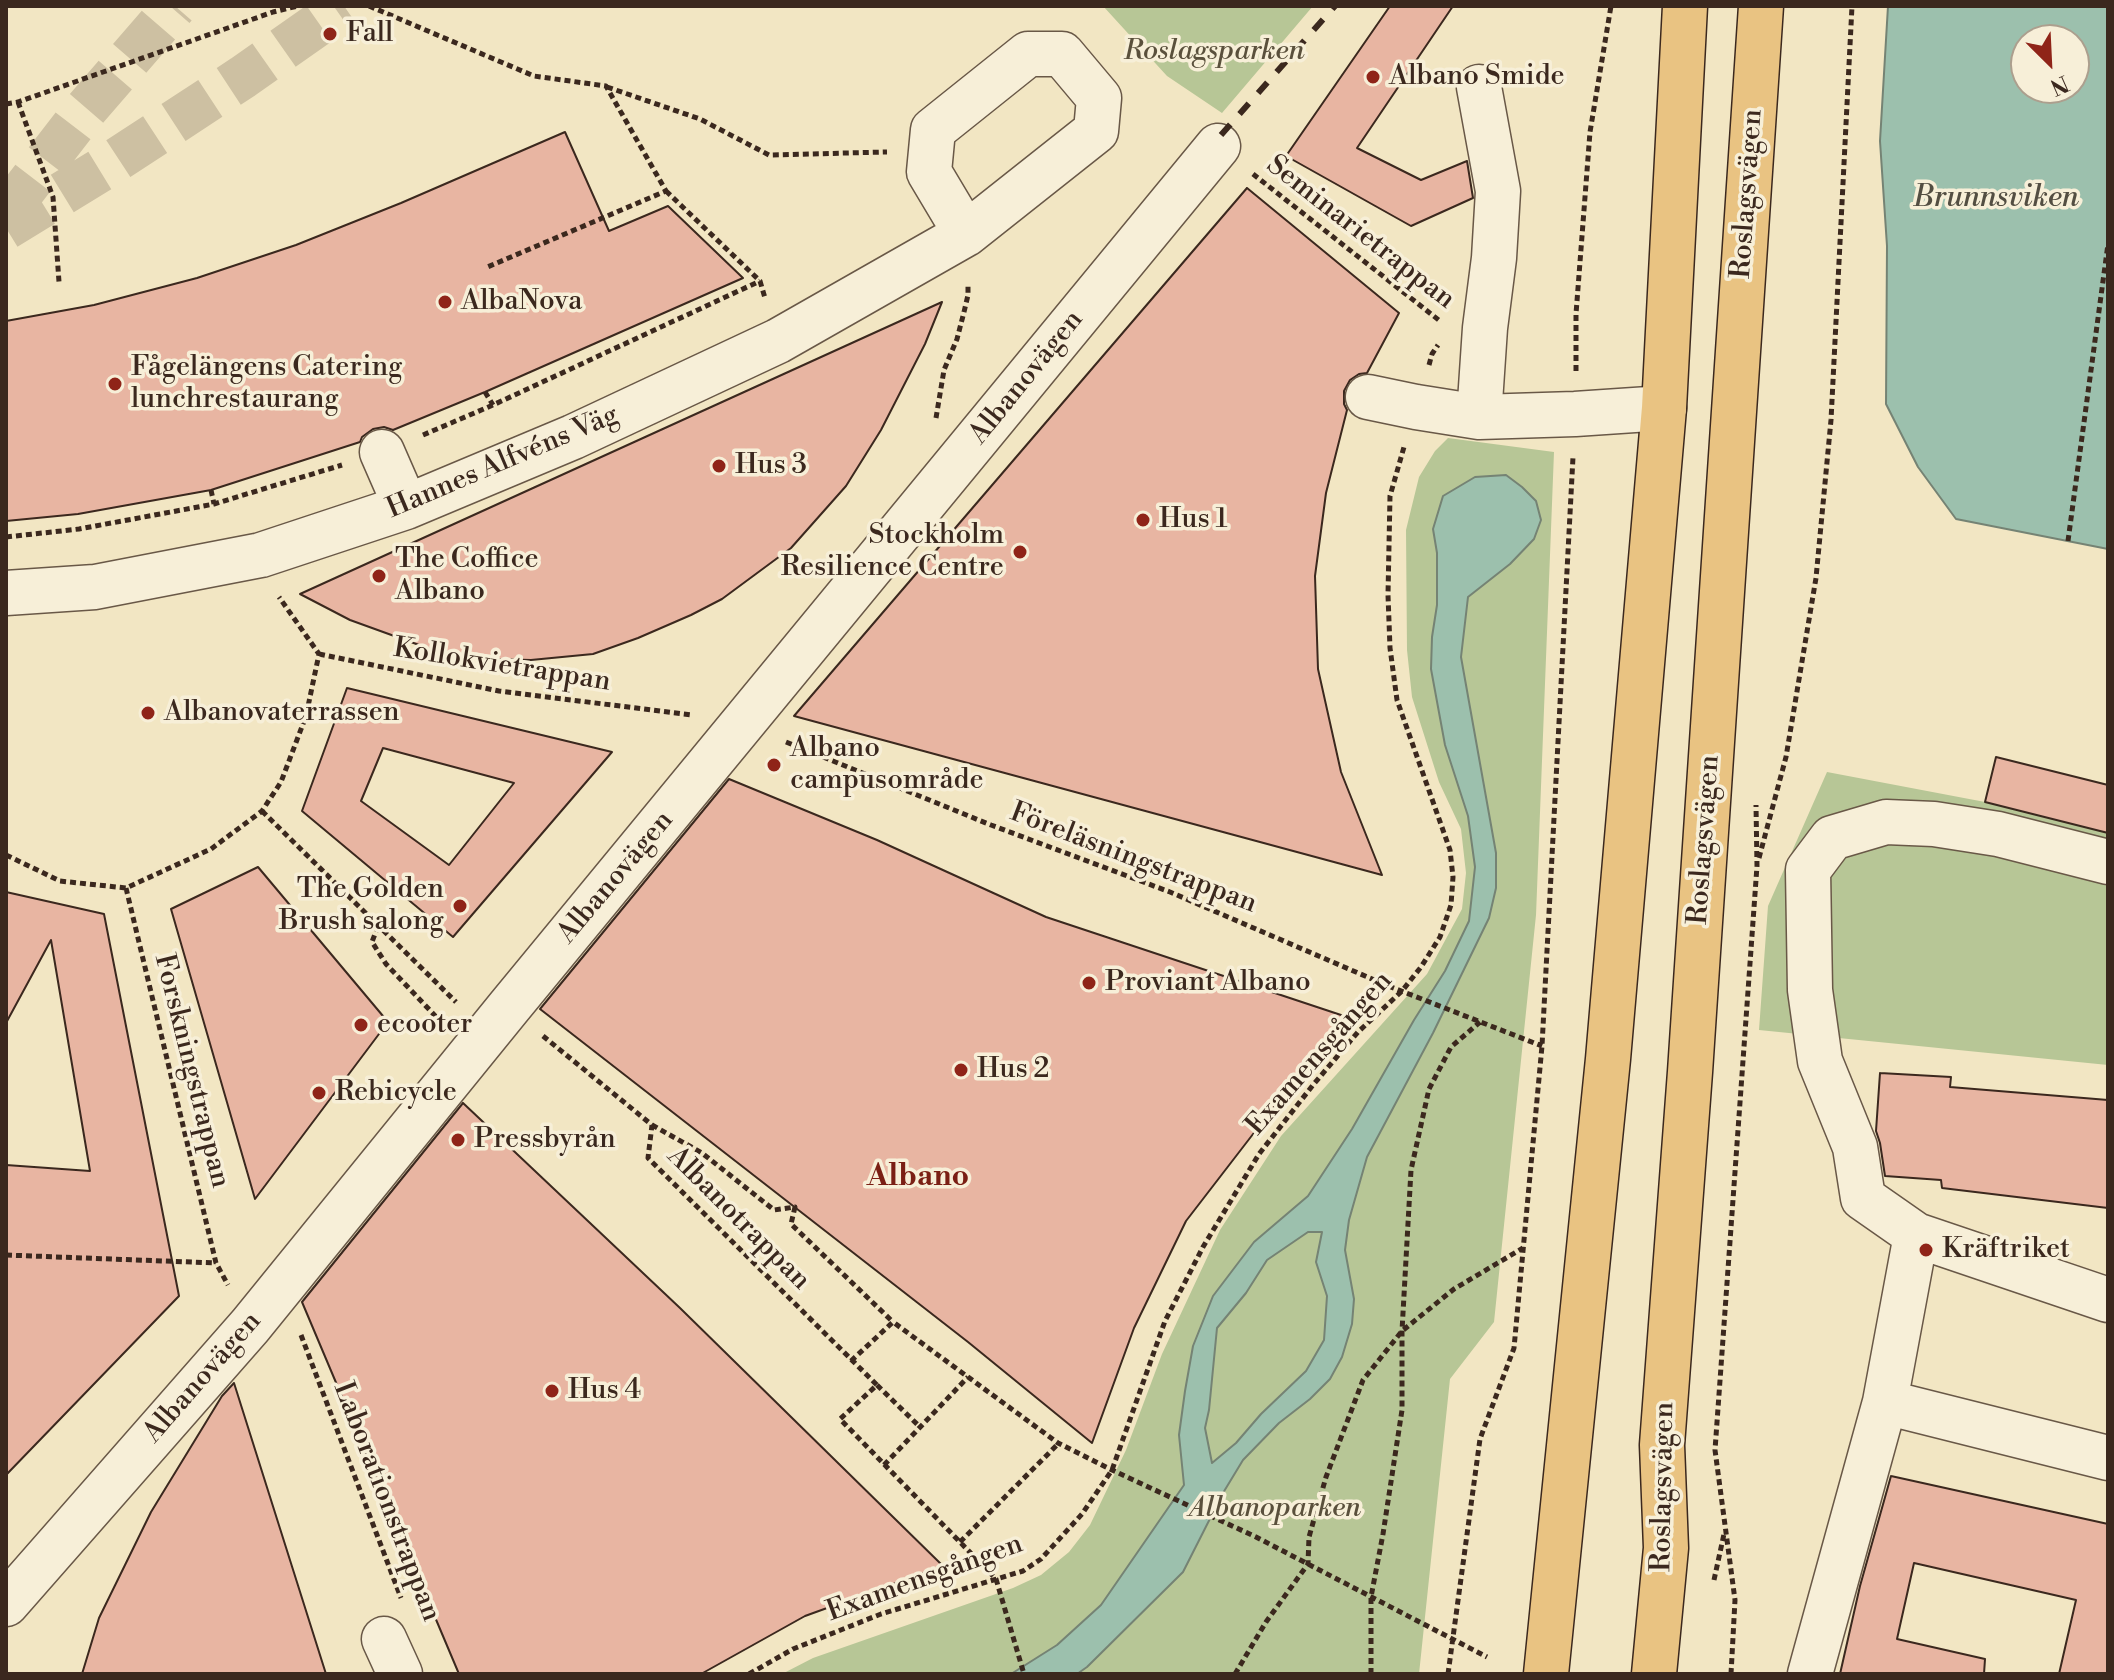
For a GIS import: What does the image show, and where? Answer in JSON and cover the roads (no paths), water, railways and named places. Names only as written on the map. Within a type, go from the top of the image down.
[{"type":"main road","points":[[1546,1674],[1608,1059],[1664,408],[1685,6]]},
{"type":"main road","name":"Roslagsvägen","points":[[1654,1674],[1666,1548],[1662,1445],[1761,6]]},
{"type":"street","name":"Hannes Alfvéns Väg","points":[[6,593],[95,587],[251,557],[406,507],[573,437],[778,341],[962,236],[1026,168],[1096,131],[1099,98],[1062,54],[1028,54],[933,130],[929,172],[962,236]]},
{"type":"street","points":[[1479,87],[1498,191],[1494,258],[1467,328],[1479,417]]},
{"type":"street","name":"Albanovägen","points":[[6,1604],[250,1326],[1218,146]]},
{"type":"street","points":[[1368,397],[1479,417],[1664,408]]},
{"type":"street","points":[[382,452],[406,507]]},
{"type":"street","points":[[2108,862],[1998,834],[1934,824],[1886,822],[1832,838],[1808,870],[1810,990],[1820,1061],[1855,1147],[1863,1198],[1916,1235],[2108,1300]]},
{"type":"street","points":[[1810,1674],[1885,1402],[1916,1235]]},
{"type":"street","points":[[1885,1402],[2108,1458]]},
{"type":"water","name":"Brunnsviken","points":[[1888,6],[2108,6],[2108,549],[1956,519],[1918,467],[1886,404],[1887,246],[1880,141]]},
{"type":"water","points":[[1506,475],[1536,501],[1541,520],[1534,539],[1510,564],[1468,597],[1461,657],[1496,853],[1496,888],[1489,918],[1433,1033],[1367,1157],[1349,1220],[1345,1250],[1354,1299],[1352,1324],[1342,1357],[1330,1379],[1279,1423],[1243,1460],[1183,1572],[1087,1667],[1077,1674],[1011,1674],[1057,1645],[1101,1605],[1184,1485],[1179,1435],[1185,1391],[1193,1346],[1213,1296],[1254,1242],[1308,1196],[1352,1129],[1445,971],[1469,921],[1475,867],[1468,816],[1445,745],[1431,669],[1437,605],[1437,553],[1433,529],[1443,496],[1475,477]],"holes":[[[1308,1232],[1322,1232],[1316,1262],[1327,1296],[1324,1340],[1306,1371],[1236,1443],[1212,1463],[1205,1428],[1217,1328],[1246,1293],[1267,1260]]]},
{"type":"tunnel","points":[[6,213],[86,109],[175,6]]},
{"type":"tunnel","points":[[6,228],[243,77],[344,6]]},
{"type":"railway","points":[[1221,135],[1335,6]]},
{"type":"place","name":"Fall","points":[[330,34]]},
{"type":"place","name":"Albano Smide","points":[[1373,77]]},
{"type":"place","name":"AlbaNova","points":[[445,302]]},
{"type":"place","name":"Fågelängens Catering lunchrestaurang","points":[[115,384]]},
{"type":"place","name":"Hus 3","points":[[719,466]]},
{"type":"place","name":"Hus 1","points":[[1143,520]]},
{"type":"place","name":"Stockholm Resilience Centre","points":[[1020,552]]},
{"type":"place","name":"The Coffice Albano","points":[[379,576]]},
{"type":"place","name":"Albanovaterrassen","points":[[148,713]]},
{"type":"place","name":"Albano campusområde","points":[[774,765]]},
{"type":"place","name":"The Golden Brush salong","points":[[460,906]]},
{"type":"place","name":"Proviant Albano","points":[[1089,983]]},
{"type":"place","name":"ecooter","points":[[361,1025]]},
{"type":"place","name":"Hus 2","points":[[961,1070]]},
{"type":"place","name":"Rebicycle","points":[[319,1093]]},
{"type":"place","name":"Pressbyrån","points":[[458,1140]]},
{"type":"place","name":"Kräftriket","points":[[1926,1250]]},
{"type":"place","name":"Hus 4","points":[[552,1391]]},
{"type":"district","name":"Albano","points":[[918,1178]]},
{"type":"park label","name":"Roslagsparken","points":[[1214,52]]},
{"type":"park label","name":"Albanoparken","points":[[1275,1509]]}]
